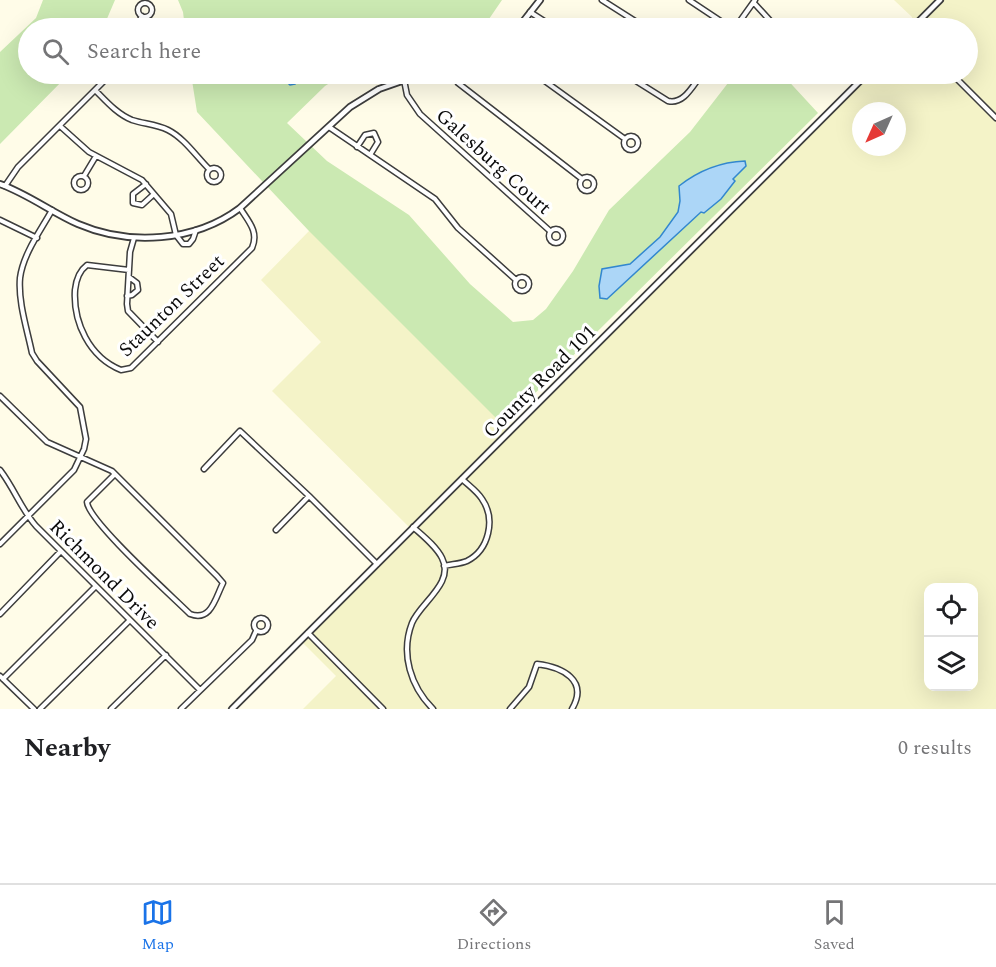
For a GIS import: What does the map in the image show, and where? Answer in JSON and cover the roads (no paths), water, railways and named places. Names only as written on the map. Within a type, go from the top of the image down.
[{"type":"street","points":[[526,18],[540,0]]},
{"type":"street","points":[[602,0],[630,18]]},
{"type":"street","points":[[689,0],[717,18]]},
{"type":"street","points":[[922,18],[940,0]]},
{"type":"street","points":[[741,18],[755,2],[769,18]]},
{"type":"street","points":[[530,12],[539,18]]},
{"type":"street","points":[[101,84],[3,185],[96,231],[134,238],[176,235],[221,220],[240,208],[366,96],[393,84]]},
{"type":"street","name":"Galesburg Court","points":[[405,84],[407,95],[420,114],[550,231]]},
{"type":"street","points":[[459,84],[582,179]]},
{"type":"street","points":[[549,84],[625,139]]},
{"type":"street","points":[[641,84],[668,101],[674,102],[683,99],[694,84]]},
{"type":"street","name":"County Road 101","points":[[232,709],[857,84]]},
{"type":"street","points":[[962,84],[996,118]]},
{"type":"street","points":[[95,90],[120,114],[132,120],[170,131],[209,169]]},
{"type":"street","points":[[60,126],[89,153],[142,180],[171,214],[176,235],[183,244],[192,242],[196,230]]},
{"type":"street","points":[[329,127],[435,199],[458,228],[516,280]]},
{"type":"street","points":[[357,147],[365,135],[374,133],[378,142],[370,155]]},
{"type":"street","points":[[84,176],[96,156]]},
{"type":"street","points":[[146,184],[133,194],[133,203],[142,205],[154,194]]},
{"type":"street","name":"Staunton Street","points":[[129,270],[96,265],[82,269],[76,282],[74,306],[79,326],[86,339],[103,358],[121,370],[131,368],[252,248],[256,239],[255,231],[240,208]]},
{"type":"street","points":[[0,544],[74,470],[82,457],[86,439],[80,407],[32,353],[20,288],[27,257],[52,210]]},
{"type":"street","points":[[0,220],[37,238]]},
{"type":"street","points":[[134,238],[129,270],[128,311],[158,342]]},
{"type":"street","points":[[127,296],[138,290],[136,283],[129,277]]},
{"type":"street","points":[[0,396],[47,442],[107,467],[116,474],[223,584],[204,616],[198,617],[190,614],[100,525],[87,508],[87,502],[116,474]]},
{"type":"street","points":[[204,469],[240,431],[377,564]]},
{"type":"street","name":"Richmond Drive","points":[[0,470],[27,516],[200,690]]},
{"type":"street","points":[[444,566],[461,563],[472,557],[483,547],[488,533],[489,518],[486,506],[462,478]]},
{"type":"street","points":[[276,530],[309,496]]},
{"type":"street","points":[[413,527],[442,558],[444,566],[442,580],[412,623],[408,650],[411,677],[422,697],[433,709]]},
{"type":"street","points":[[0,614],[61,551]]},
{"type":"street","points":[[34,709],[2,677],[96,586]]},
{"type":"street","points":[[40,709],[130,620]]},
{"type":"street","points":[[181,709],[252,640],[256,631]]},
{"type":"street","points":[[308,632],[383,709]]},
{"type":"street","points":[[111,709],[166,656]]},
{"type":"street","points":[[510,709],[529,687],[537,664],[561,670],[571,677],[577,687],[578,698],[572,709]]},
{"type":"water","points":[[745,161],[746,166],[733,179],[735,181],[721,199],[704,213],[701,212],[607,299],[600,298],[599,286],[602,269],[630,264],[660,237],[678,212],[679,186],[710,168]]}]
